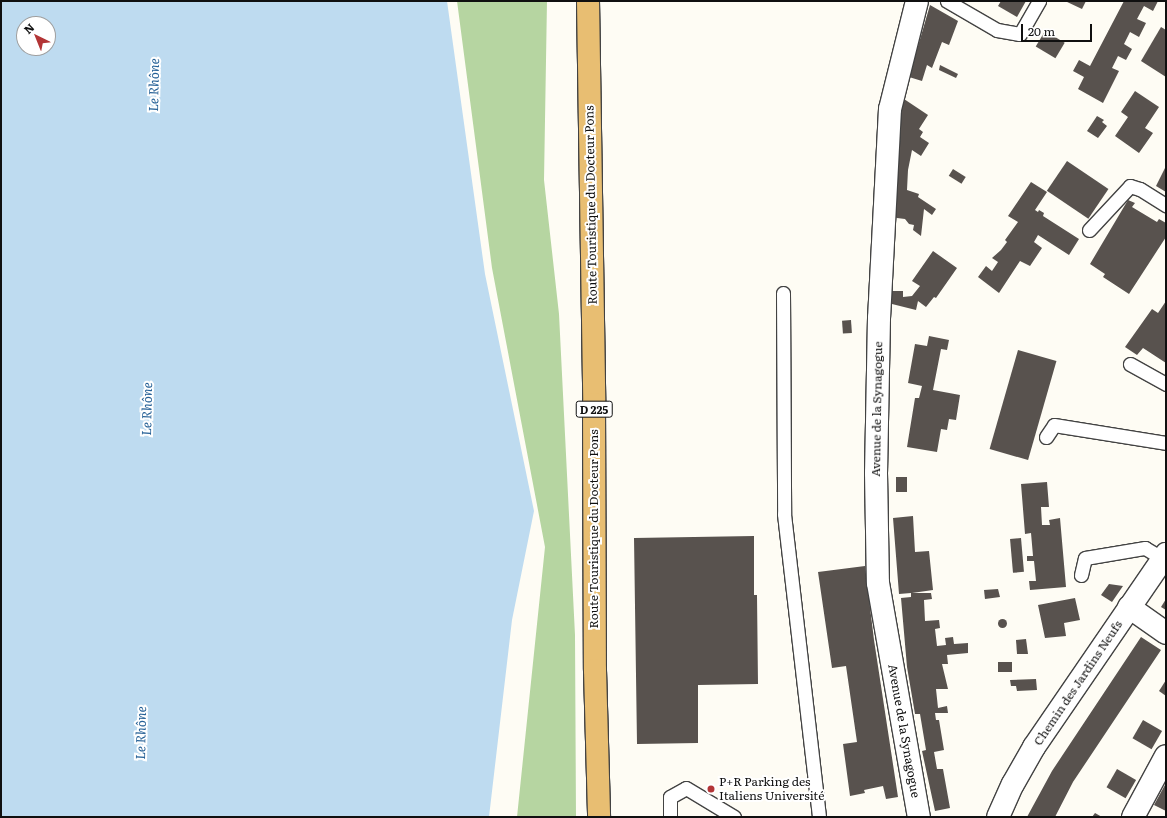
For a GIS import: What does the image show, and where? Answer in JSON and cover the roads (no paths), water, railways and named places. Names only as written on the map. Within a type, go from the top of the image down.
[{"type":"highway","name":"Route Touristique du Docteur Pons","points":[[588,1],[594,404],[595,670],[599,817]]},
{"type":"street","name":"Avenue de la Synagogue","points":[[917,1],[890,109],[879,318],[876,473],[878,583],[919,817]]},
{"type":"street","name":"Chemin des Jardins Neufs","points":[[998,817],[1034,747],[1164,556]]},
{"type":"street","points":[[1129,608],[1166,633]]},
{"type":"street","points":[[1133,817],[1166,756]]},
{"type":"lane","points":[[947,1],[997,30],[1020,34],[1040,1]]},
{"type":"lane","points":[[1089,230],[1130,186],[1166,205]]},
{"type":"lane","points":[[783,293],[784,514],[819,817]]},
{"type":"lane","points":[[1130,364],[1166,384]]},
{"type":"lane","points":[[1046,438],[1054,425],[1166,443]]},
{"type":"lane","points":[[1081,575],[1085,558],[1145,548],[1164,556]]},
{"type":"lane","points":[[670,817],[670,797],[686,788],[731,816]]},
{"type":"water","name":"Le Rhône","points":[[1,1],[447,1],[485,274],[534,511],[512,620],[489,817],[1,817]]},
{"type":"place","name":"P+R Parking des Italiens Université","points":[[711,789]]}]
